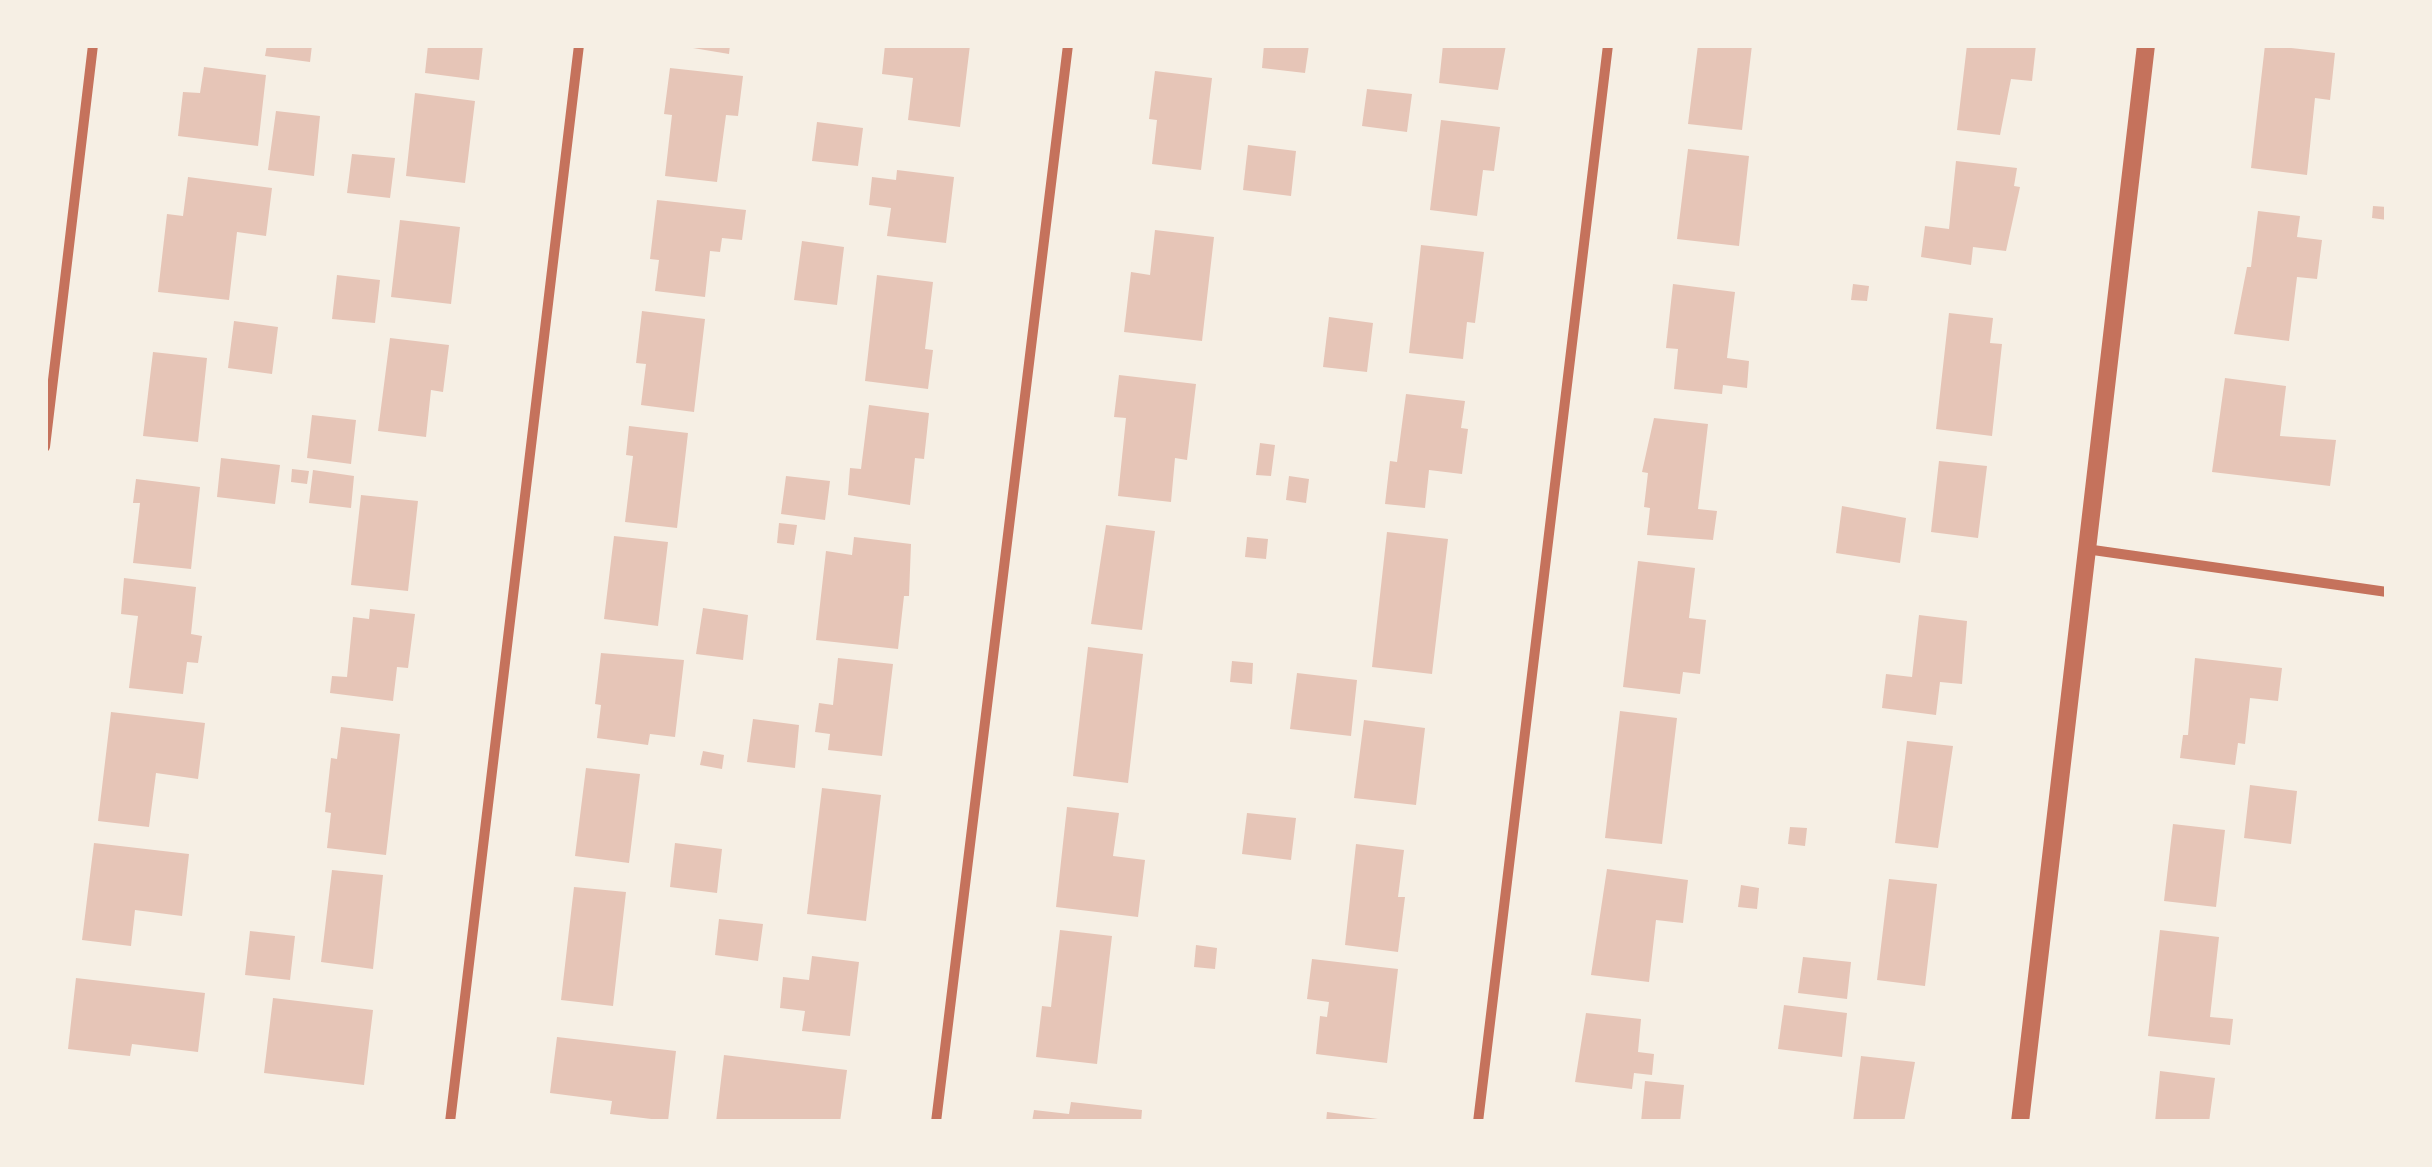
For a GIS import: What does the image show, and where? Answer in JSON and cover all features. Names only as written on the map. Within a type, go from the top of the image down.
[{"type":"street","points":[[45,448],[94,45]]},
{"type":"street","points":[[450,1122],[579,45]]},
{"type":"street","points":[[936,1122],[1068,45]]},
{"type":"street","points":[[1478,1122],[1608,45]]},
{"type":"street","points":[[2020,1122],[2146,45]]},
{"type":"street","points":[[2086,548],[2387,592]]},
{"type":"building","points":[[267,45],[312,45],[310,62],[265,56]]},
{"type":"building","points":[[428,45],[483,45],[479,80],[425,73]]},
{"type":"building","points":[[675,45],[730,45],[729,54]]},
{"type":"building","points":[[885,45],[970,45],[960,127],[908,120],[913,78],[882,74]]},
{"type":"building","points":[[1264,45],[1309,45],[1305,73],[1262,68]]},
{"type":"building","points":[[1443,45],[1506,45],[1498,90],[1439,83]]},
{"type":"building","points":[[1698,45],[1752,45],[1742,130],[1688,124]]},
{"type":"building","points":[[1967,45],[2036,45],[2032,81],[2011,79],[2000,135],[1957,130]]},
{"type":"building","points":[[2265,45],[2335,53],[2330,100],[2315,98],[2307,175],[2251,168]]},
{"type":"building","points":[[204,67],[266,75],[258,146],[178,136],[183,92],[200,93]]},
{"type":"building","points":[[670,68],[743,76],[738,116],[726,115],[717,182],[665,176],[672,115],[664,114]]},
{"type":"building","points":[[1155,71],[1212,78],[1201,170],[1152,164],[1157,120],[1149,119]]},
{"type":"building","points":[[1367,89],[1412,94],[1407,132],[1362,126]]},
{"type":"building","points":[[415,93],[475,101],[465,183],[406,176]]},
{"type":"building","points":[[276,111],[320,116],[314,176],[268,170]]},
{"type":"building","points":[[1441,120],[1500,127],[1494,171],[1483,170],[1477,216],[1430,210]]},
{"type":"building","points":[[817,122],[863,128],[858,166],[812,161]]},
{"type":"building","points":[[1248,145],[1296,151],[1291,196],[1243,190]]},
{"type":"building","points":[[1688,149],[1749,156],[1739,246],[1677,239]]},
{"type":"building","points":[[352,154],[395,158],[390,198],[347,193]]},
{"type":"building","points":[[1956,161],[2017,168],[2014,186],[2020,187],[2006,251],[1973,247],[1971,265],[1921,257],[1925,226],[1949,229]]},
{"type":"building","points":[[897,170],[954,177],[946,243],[887,236],[891,208],[869,205],[872,177],[896,180]]},
{"type":"building","points":[[188,177],[272,188],[266,236],[237,232],[229,300],[158,292],[167,214],[183,216]]},
{"type":"building","points":[[657,200],[746,210],[742,240],[722,238],[720,252],[710,251],[705,297],[655,291],[659,260],[650,259]]},
{"type":"building","points":[[2373,206],[2387,207],[2387,220],[2372,218]]},
{"type":"building","points":[[2258,211],[2300,216],[2297,237],[2322,240],[2317,279],[2297,277],[2289,341],[2234,334],[2247,267],[2251,267]]},
{"type":"building","points":[[400,220],[460,227],[451,304],[391,297]]},
{"type":"building","points":[[1155,230],[1214,237],[1202,341],[1124,332],[1131,272],[1150,275]]},
{"type":"building","points":[[802,241],[844,247],[837,305],[794,300]]},
{"type":"building","points":[[1421,245],[1484,252],[1475,323],[1467,322],[1463,359],[1409,353]]},
{"type":"building","points":[[337,275],[380,280],[375,323],[332,319]]},
{"type":"building","points":[[877,275],[933,282],[925,349],[933,350],[928,389],[865,381]]},
{"type":"building","points":[[1673,284],[1735,292],[1727,358],[1749,361],[1747,388],[1723,385],[1722,394],[1674,389],[1678,349],[1666,348]]},
{"type":"building","points":[[1853,284],[1869,286],[1867,301],[1851,300]]},
{"type":"building","points":[[642,311],[705,319],[694,412],[641,405],[646,364],[636,363]]},
{"type":"building","points":[[1949,313],[1993,318],[1990,343],[2002,344],[1992,436],[1936,429]]},
{"type":"building","points":[[1329,317],[1373,323],[1367,372],[1323,367]]},
{"type":"building","points":[[234,321],[278,327],[272,374],[228,368]]},
{"type":"building","points":[[390,338],[449,345],[443,392],[431,390],[426,437],[378,431]]},
{"type":"building","points":[[153,352],[207,358],[198,442],[143,436]]},
{"type":"building","points":[[1119,375],[1196,384],[1187,460],[1175,458],[1171,502],[1118,496],[1126,418],[1114,417]]},
{"type":"building","points":[[2225,378],[2286,386],[2280,436],[2336,440],[2330,486],[2212,472]]},
{"type":"building","points":[[1406,394],[1465,401],[1461,428],[1468,429],[1462,474],[1429,470],[1425,508],[1385,504],[1390,461],[1397,462]]},
{"type":"building","points":[[869,405],[929,413],[924,459],[915,458],[910,505],[848,495],[850,468],[861,469]]},
{"type":"building","points":[[312,415],[356,420],[351,464],[307,458]]},
{"type":"building","points":[[1654,418],[1708,424],[1698,509],[1717,511],[1713,540],[1647,535],[1650,508],[1644,507],[1648,473],[1642,472]]},
{"type":"building","points":[[629,426],[688,433],[677,528],[625,522],[633,456],[626,455]]},
{"type":"building","points":[[1260,443],[1275,445],[1271,476],[1256,475]]},
{"type":"building","points":[[221,458],[280,465],[275,504],[217,497]]},
{"type":"building","points":[[1939,461],[1987,466],[1978,538],[1931,532]]},
{"type":"building","points":[[292,469],[309,471],[307,484],[291,482]]},
{"type":"building","points":[[313,470],[354,476],[351,508],[309,503]]},
{"type":"building","points":[[786,476],[830,481],[825,520],[781,514]]},
{"type":"building","points":[[1289,476],[1309,479],[1306,503],[1286,500]]},
{"type":"building","points":[[136,479],[200,487],[191,569],[133,563],[140,503],[133,503]]},
{"type":"building","points":[[361,495],[418,501],[408,591],[351,585]]},
{"type":"building","points":[[1842,506],[1906,518],[1900,563],[1836,553]]},
{"type":"building","points":[[779,523],[797,525],[794,545],[777,543]]},
{"type":"building","points":[[1106,525],[1155,531],[1142,630],[1091,624]]},
{"type":"building","points":[[1387,532],[1448,539],[1432,674],[1372,667]]},
{"type":"building","points":[[614,536],[668,542],[658,626],[604,619]]},
{"type":"building","points":[[854,537],[911,544],[909,596],[904,596],[898,649],[816,640],[826,551],[852,555]]},
{"type":"building","points":[[1247,537],[1268,539],[1266,559],[1245,557]]},
{"type":"building","points":[[1638,561],[1695,568],[1689,618],[1706,620],[1700,674],[1683,672],[1680,694],[1623,687]]},
{"type":"building","points":[[124,578],[196,587],[191,634],[202,636],[198,663],[187,662],[183,694],[129,688],[138,616],[121,614]]},
{"type":"building","points":[[703,608],[748,615],[743,660],[696,654]]},
{"type":"building","points":[[370,609],[415,614],[408,668],[397,667],[393,701],[330,693],[332,676],[347,677],[353,617],[369,619]]},
{"type":"building","points":[[1919,615],[1967,621],[1962,684],[1940,682],[1936,715],[1882,708],[1886,674],[1912,677]]},
{"type":"building","points":[[1088,647],[1143,654],[1128,783],[1073,776]]},
{"type":"building","points":[[601,653],[684,660],[675,737],[650,734],[648,745],[597,738],[601,705],[595,704]]},
{"type":"building","points":[[838,658],[893,664],[882,756],[828,750],[830,734],[815,732],[819,703],[833,705]]},
{"type":"building","points":[[2195,658],[2282,668],[2278,701],[2250,698],[2245,744],[2238,743],[2235,765],[2180,758],[2183,735],[2188,735]]},
{"type":"building","points":[[1232,661],[1253,663],[1252,684],[1230,682]]},
{"type":"building","points":[[1297,673],[1357,680],[1351,736],[1290,729]]},
{"type":"building","points":[[1620,711],[1677,718],[1662,844],[1605,838]]},
{"type":"building","points":[[111,712],[205,723],[198,779],[156,773],[149,827],[98,821]]},
{"type":"building","points":[[753,719],[799,725],[795,768],[747,762]]},
{"type":"building","points":[[1364,720],[1425,728],[1416,805],[1354,798]]},
{"type":"building","points":[[341,727],[400,734],[386,855],[327,848],[331,813],[325,812],[331,758],[337,759]]},
{"type":"building","points":[[1907,741],[1953,746],[1938,848],[1895,843]]},
{"type":"building","points":[[703,751],[724,755],[722,769],[700,765]]},
{"type":"building","points":[[586,768],[640,774],[629,863],[575,856]]},
{"type":"building","points":[[2250,785],[2297,791],[2291,844],[2244,838]]},
{"type":"building","points":[[822,788],[881,795],[866,921],[807,914]]},
{"type":"building","points":[[1067,807],[1119,813],[1113,856],[1145,860],[1138,917],[1056,907]]},
{"type":"building","points":[[1247,813],[1296,818],[1291,860],[1242,854]]},
{"type":"building","points":[[2173,824],[2225,830],[2216,907],[2164,901]]},
{"type":"building","points":[[1790,827],[1807,828],[1805,846],[1788,844]]},
{"type":"building","points":[[94,843],[189,854],[182,916],[135,910],[131,946],[82,940]]},
{"type":"building","points":[[675,843],[722,849],[717,893],[670,887]]},
{"type":"building","points":[[1356,844],[1404,850],[1398,897],[1405,897],[1398,952],[1345,945]]},
{"type":"building","points":[[1607,869],[1688,880],[1683,923],[1656,920],[1649,982],[1591,975]]},
{"type":"building","points":[[332,870],[383,875],[373,969],[321,962]]},
{"type":"building","points":[[1889,879],[1937,884],[1925,986],[1877,980]]},
{"type":"building","points":[[1741,885],[1759,888],[1757,909],[1738,907]]},
{"type":"building","points":[[574,887],[626,892],[613,1006],[561,1000]]},
{"type":"building","points":[[719,919],[763,924],[758,961],[715,955]]},
{"type":"building","points":[[1060,930],[1112,936],[1097,1064],[1036,1057],[1042,1006],[1051,1007]]},
{"type":"building","points":[[2160,930],[2219,937],[2210,1017],[2233,1019],[2230,1045],[2148,1036]]},
{"type":"building","points":[[250,931],[295,936],[290,980],[245,975]]},
{"type":"building","points":[[1196,945],[1217,948],[1215,969],[1194,967]]},
{"type":"building","points":[[812,956],[859,962],[850,1036],[802,1031],[805,1011],[780,1008],[783,977],[809,980]]},
{"type":"building","points":[[1803,957],[1851,962],[1847,999],[1798,993]]},
{"type":"building","points":[[1312,959],[1398,969],[1387,1063],[1316,1054],[1320,1016],[1327,1017],[1329,1002],[1307,999]]},
{"type":"building","points":[[76,978],[205,993],[198,1052],[132,1044],[130,1056],[68,1049]]},
{"type":"building","points":[[273,998],[373,1010],[364,1085],[264,1073]]},
{"type":"building","points":[[1784,1005],[1847,1013],[1842,1057],[1778,1049]]},
{"type":"building","points":[[1586,1013],[1641,1019],[1638,1052],[1654,1054],[1652,1075],[1634,1073],[1632,1089],[1575,1082]]},
{"type":"building","points":[[557,1037],[676,1051],[668,1121],[610,1114],[612,1101],[550,1093]]},
{"type":"building","points":[[724,1055],[847,1070],[840,1122],[716,1122]]},
{"type":"building","points":[[1861,1056],[1915,1062],[1904,1122],[1853,1122]]},
{"type":"building","points":[[2160,1071],[2215,1078],[2209,1122],[2155,1122]]},
{"type":"building","points":[[1645,1081],[1684,1085],[1680,1122],[1641,1122]]},
{"type":"building","points":[[1071,1102],[1142,1110],[1141,1122],[1032,1122],[1034,1110],[1069,1114]]},
{"type":"building","points":[[1327,1112],[1385,1120],[1385,1122],[1326,1122]]}]
